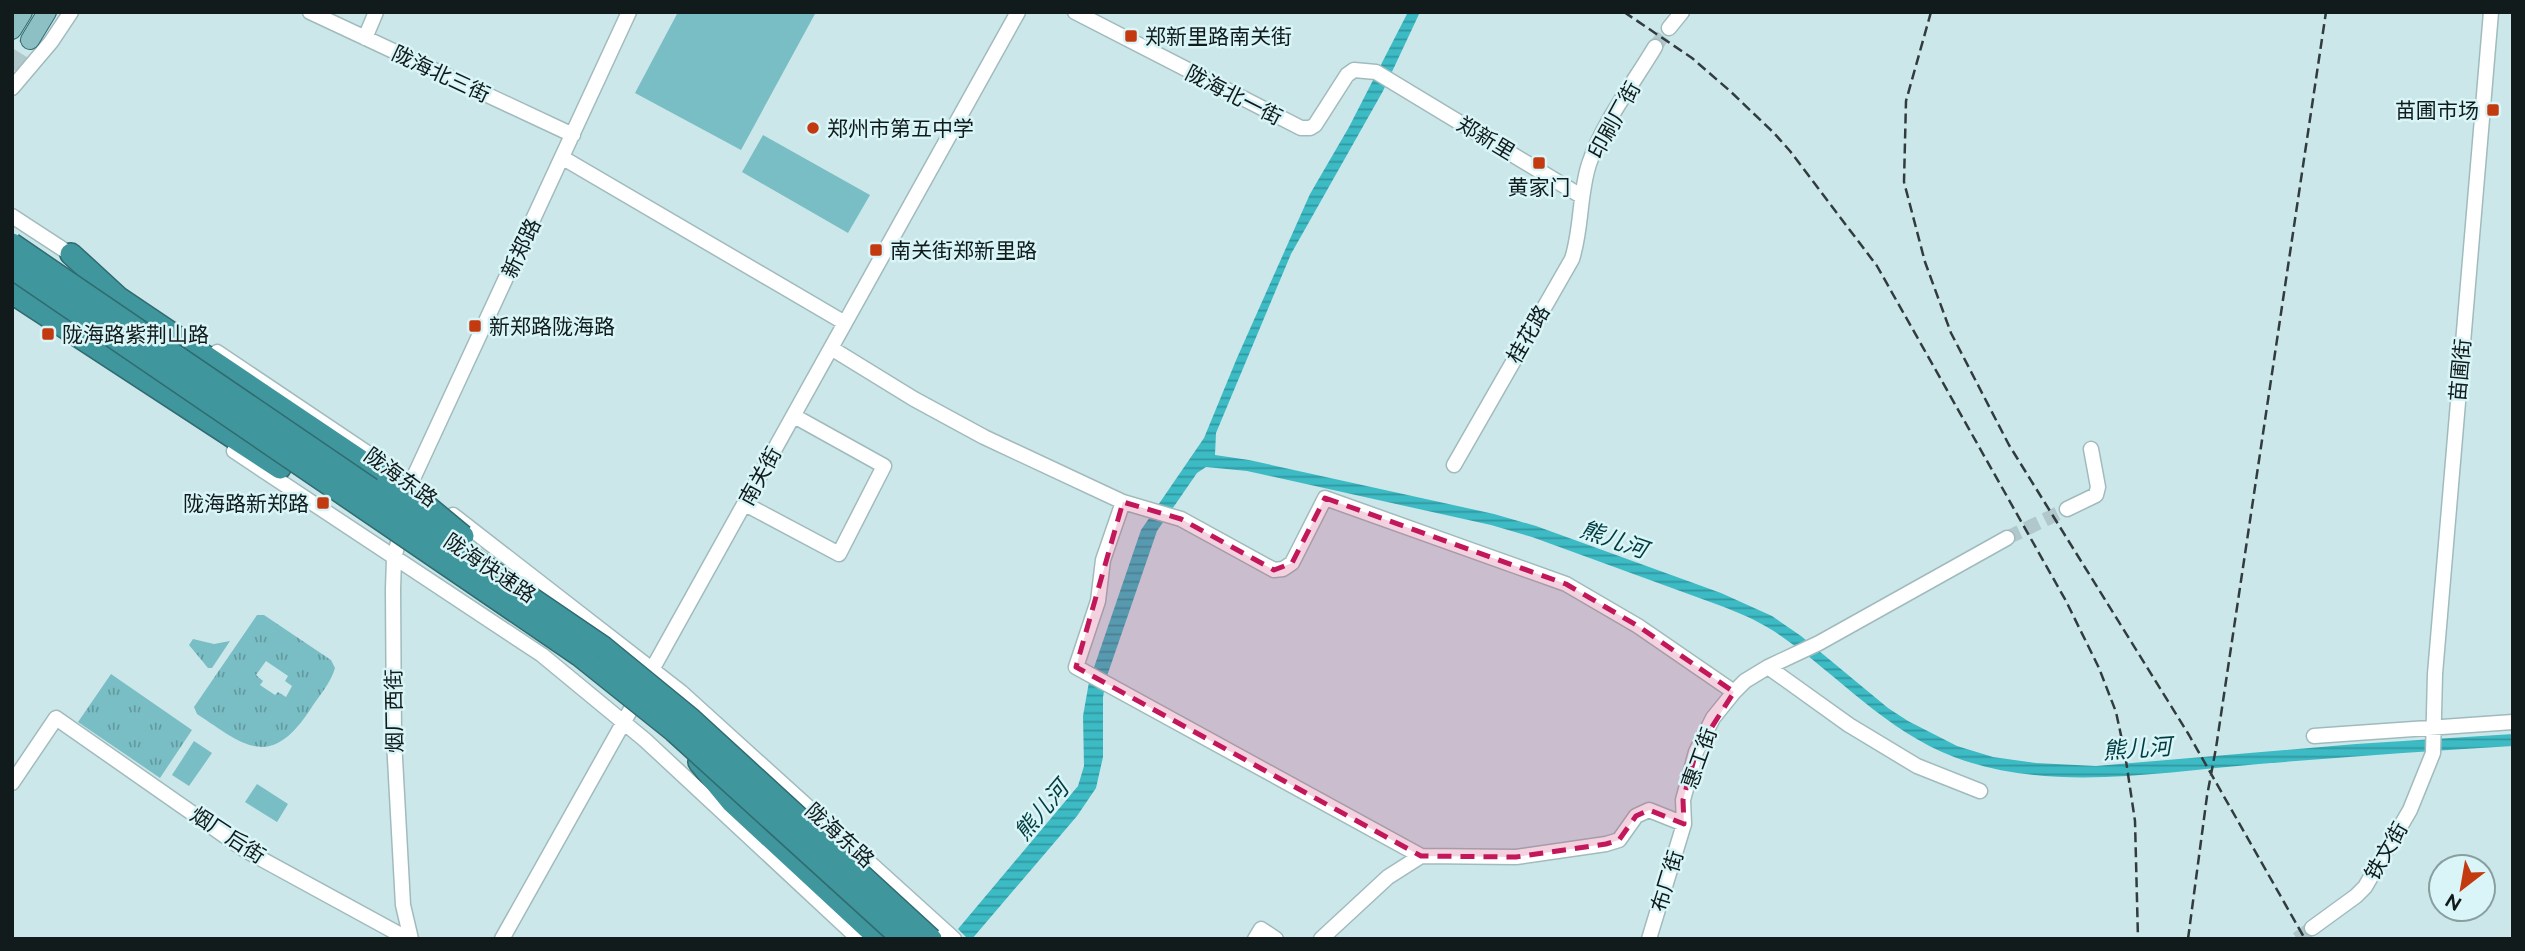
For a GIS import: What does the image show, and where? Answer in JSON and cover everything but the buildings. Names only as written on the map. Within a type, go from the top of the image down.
[{"type":"highway","name":"陇海快速路","points":[[12,244],[603,647],[668,700],[931,939]]},
{"type":"highway","points":[[71,254],[119,298],[416,497],[539,601]]},
{"type":"highway","name":"陇海快速路","points":[[12,268],[579,655],[674,731],[903,939]]},
{"type":"highway","points":[[12,293],[470,594],[526,619]]},
{"type":"highway","points":[[674,731],[732,802],[880,939]]},
{"type":"main road","points":[[12,30],[23,12]]},
{"type":"main road","points":[[30,40],[47,12]]},
{"type":"street","points":[[12,88],[71,12]]},
{"type":"street","name":"陇海北三街","points":[[310,12],[573,135]]},
{"type":"street","points":[[365,38],[376,12]]},
{"type":"street","name":"新郑路","points":[[411,483],[629,12]]},
{"type":"street","name":"南关街","points":[[502,939],[1018,12]]},
{"type":"street","name":"陇海北一街","points":[[1075,12],[1301,128],[1315,125],[1347,75],[1354,70],[1376,72]]},
{"type":"street","points":[[1669,28],[1682,12]]},
{"type":"street","name":"苗圃街","points":[[2433,753],[2436,660],[2491,12]]},
{"type":"street","name":"印刷厂街","points":[[1581,196],[1599,141],[1655,47]]},
{"type":"street","name":"郑新里","points":[[1376,72],[1581,196]]},
{"type":"street","points":[[563,158],[845,323]]},
{"type":"street","name":"桂花路","points":[[1454,465],[1572,259],[1576,246],[1581,196]]},
{"type":"street","name":"陇海东路","points":[[12,216],[411,483],[653,668],[954,939]]},
{"type":"street","points":[[12,302],[394,559],[542,655],[623,722],[859,939]]},
{"type":"street","points":[[831,348],[914,399],[984,437],[1123,502],[1181,519],[1274,569],[1283,569],[1292,563],[1325,498],[1566,584],[1638,626],[1734,692]]},
{"type":"street","points":[[745,503],[839,554],[884,466],[793,416]]},
{"type":"street","points":[[2067,509],[2096,495],[2098,486],[2091,450]]},
{"type":"street","name":"烟厂西街","points":[[409,939],[403,905],[394,740],[394,559],[411,483]]},
{"type":"street","points":[[1123,502],[1103,560],[1098,601],[1076,667],[1421,856],[1516,857],[1606,844],[1619,840],[1631,821],[1649,810],[1685,824]]},
{"type":"street","name":"惠工街","points":[[1685,824],[1683,800],[1696,752],[1713,719],[1745,681],[2007,538]]},
{"type":"street","points":[[1768,667],[1849,725],[1917,766],[1980,791]]},
{"type":"street","name":"烟厂后街","points":[[12,783],[56,718],[245,850],[409,939]]},
{"type":"street","points":[[2314,736],[2513,722]]},
{"type":"street","name":"铁文街","points":[[2312,928],[2356,896],[2374,874],[2410,810],[2433,753]]},
{"type":"street","name":"布厂街","points":[[1649,939],[1685,824]]},
{"type":"street","points":[[1321,939],[1388,877],[1421,856]]},
{"type":"street","points":[[1255,939],[1261,929],[1276,939]]},
{"type":"highlighted area","points":[[1325,498],[1566,584],[1638,626],[1734,692],[1696,752],[1683,800],[1684,824],[1649,810],[1636,816],[1619,840],[1606,844],[1516,857],[1421,856],[1076,667],[1123,502],[1181,519],[1274,570],[1292,563]]},
{"type":"green space","points":[[678,12],[816,12],[741,150],[635,93]]},
{"type":"green space","points":[[763,135],[870,195],[848,233],[742,172]]},
{"type":"green space","points":[[257,615],[264,615],[331,660],[335,668],[296,729],[269,746],[243,743],[197,714],[194,707]],"holes":[[[266,661],[288,676],[285,681],[292,686],[286,697],[278,692],[275,695],[260,685],[263,681],[256,675]]]},
{"type":"green space","points":[[193,639],[214,644],[230,641],[212,668],[208,668],[189,645]]},
{"type":"green space","points":[[111,674],[192,730],[160,778],[78,722]]},
{"type":"green space","points":[[194,741],[212,753],[189,786],[172,775]]},
{"type":"green space","points":[[257,784],[288,804],[277,822],[245,802]]},
{"type":"shaded area","points":[[1408,12],[1420,12],[1383,91],[1291,254],[1216,433],[1215,455],[1249,460],[1494,514],[1536,526],[1721,593],[1772,616],[1908,721],[1957,746],[1993,757],[2036,763],[2096,766],[2513,734],[2513,746],[2105,777],[2028,774],[1991,768],[1954,757],[1906,733],[1781,636],[1724,607],[1532,537],[1491,525],[1247,471],[1206,467],[1197,473],[1157,531],[1107,676],[1103,697],[1103,757],[1096,788],[1077,816],[972,939],[968,939],[958,929],[1078,786],[1084,766],[1083,716],[1089,682],[1141,530],[1204,438],[1310,194],[1349,127]]},
{"type":"tunnel","points":[[1655,47],[1669,28]]},
{"type":"tunnel","points":[[12,69],[30,40]]},
{"type":"tunnel","points":[[2007,538],[2067,509]]},
{"type":"tunnel","points":[[2297,939],[2312,928]]},
{"type":"railway","points":[[1624,12],[1692,58],[1774,133],[1877,266],[2066,601],[2099,668],[2116,712],[2125,754],[2135,821],[2138,939]]},
{"type":"railway","points":[[1931,12],[1906,101],[1904,182],[1925,262],[1951,333],[2009,445],[2189,735],[2305,939]]},
{"type":"railway","points":[[2188,939],[2207,796],[2326,12]]},
{"type":"place","name":"郑新里路南关街","points":[[1131,36]]},
{"type":"place","name":"苗圃市场","points":[[2493,110]]},
{"type":"place","name":"郑州市第五中学","points":[[813,128]]},
{"type":"place","name":"黄家门","points":[[1539,163]]},
{"type":"place","name":"南关街郑新里路","points":[[876,250]]},
{"type":"place","name":"新郑路陇海路","points":[[475,326]]},
{"type":"place","name":"陇海路紫荆山路","points":[[48,334]]},
{"type":"place","name":"陇海路新郑路","points":[[323,503]]},
{"type":"water label","name":"熊儿河","points":[[1614,539]]},
{"type":"water label","name":"熊儿河","points":[[2137,748]]},
{"type":"water label","name":"熊儿河","points":[[1041,810]]}]
